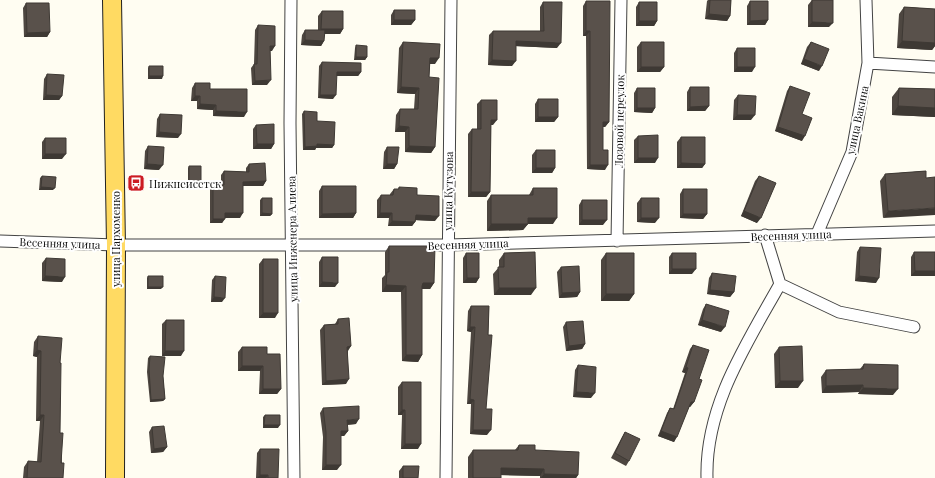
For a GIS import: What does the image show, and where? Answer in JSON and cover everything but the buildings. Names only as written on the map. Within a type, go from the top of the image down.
[{"type":"main road","name":"улица Пархоменко","points":[[112,0],[116,245],[115,478]]},
{"type":"street","name":"улица Инженера Алиева","points":[[291,0],[294,478]]},
{"type":"street","name":"улица Кутузова","points":[[446,478],[451,0]]},
{"type":"street","name":"Лозовой переулок","points":[[617,241],[621,0]]},
{"type":"street","name":"улица Вакина","points":[[817,234],[852,152],[868,63],[866,0]]},
{"type":"street","points":[[868,63],[935,67]]},
{"type":"street","name":"Весенняя улица","points":[[0,241],[116,245],[448,245],[935,231]]},
{"type":"street","points":[[707,478],[707,468],[715,415],[728,379],[780,284],[765,235]]},
{"type":"street","points":[[780,284],[839,312],[914,327]]},
{"type":"place","name":"Нижнеисетск","points":[[136,183]]}]
